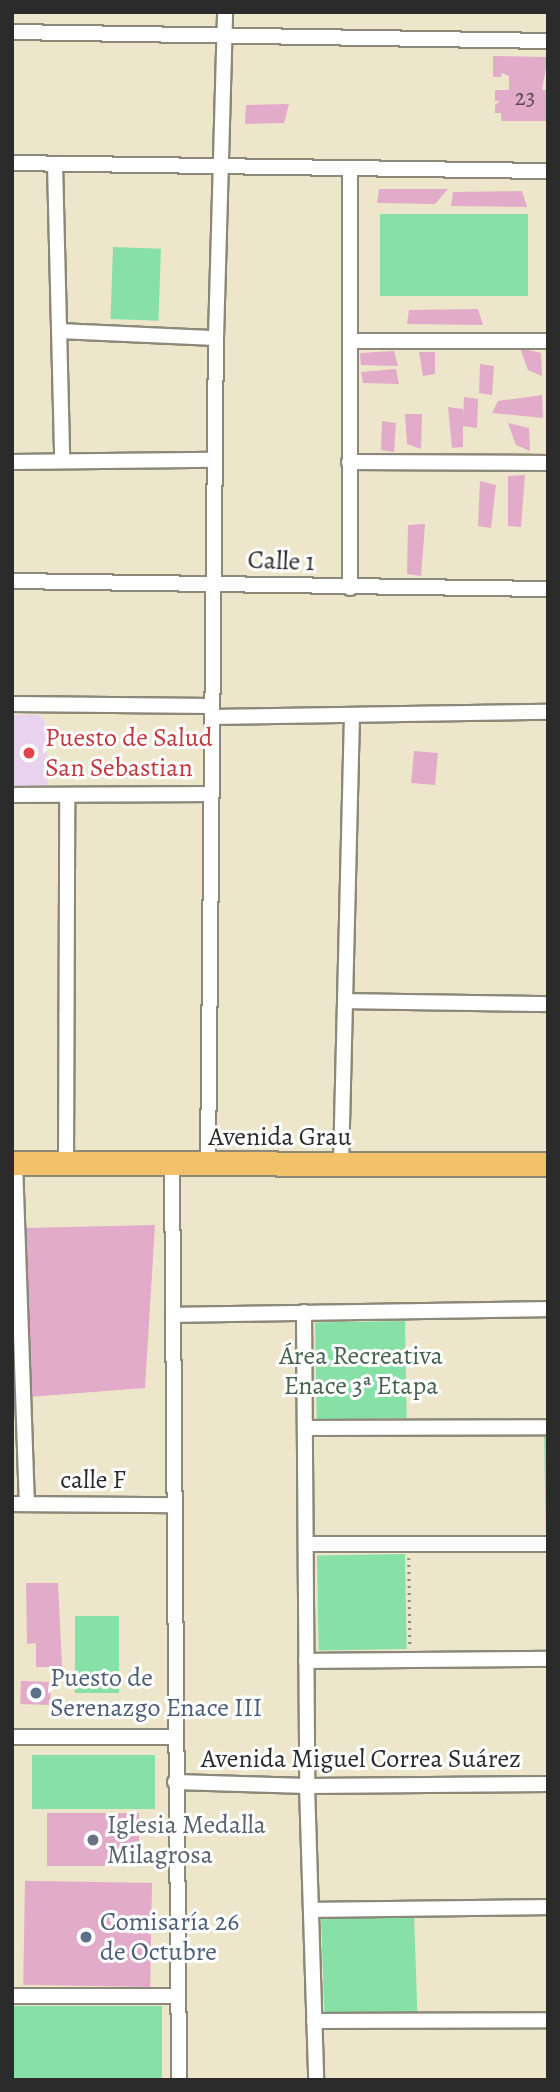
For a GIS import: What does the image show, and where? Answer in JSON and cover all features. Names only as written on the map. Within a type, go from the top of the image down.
[{"type":"main road","name":"Avenida Grau","points":[[14,1163],[548,1164]]},
{"type":"street","points":[[208,1164],[216,338],[225,12]]},
{"type":"street","points":[[12,32],[548,41]]},
{"type":"street","points":[[12,163],[548,171]]},
{"type":"street","points":[[55,164],[62,461]]},
{"type":"street","points":[[350,588],[351,168]]},
{"type":"street","points":[[59,331],[216,338]]},
{"type":"street","points":[[351,341],[548,341]]},
{"type":"street","points":[[12,462],[215,460]]},
{"type":"street","points":[[349,462],[548,463]]},
{"type":"street","name":"Calle 1","points":[[12,581],[548,589]]},
{"type":"street","points":[[12,704],[352,718],[548,712]]},
{"type":"street","points":[[341,1165],[352,718]]},
{"type":"street","points":[[12,795],[211,794]]},
{"type":"street","points":[[66,1164],[67,795]]},
{"type":"street","points":[[346,1001],[548,1004]]},
{"type":"street","points":[[14,1163],[20,1504]]},
{"type":"street","points":[[172,1164],[174,1737],[179,2080]]},
{"type":"street","points":[[173,1314],[548,1309]]},
{"type":"street","points":[[304,1312],[307,1786],[316,2080]]},
{"type":"street","points":[[306,1428],[548,1427]]},
{"type":"street","name":"calle F","points":[[20,1504],[174,1505]]},
{"type":"street","points":[[307,1544],[548,1544]]},
{"type":"street","points":[[306,1661],[548,1659]]},
{"type":"street","points":[[12,1737],[174,1737]]},
{"type":"street","name":"Avenida Miguel Correa Suárez","points":[[175,1782],[307,1786],[548,1784]]},
{"type":"street","points":[[311,1910],[548,1907]]},
{"type":"street","points":[[12,1996],[178,1996]]},
{"type":"street","points":[[314,2021],[548,2020]]},
{"type":"path","points":[[409,1545],[411,1660]]},
{"type":"shaded area","name":"Puesto de Salud San Sebastian","points":[[12,715],[38,715],[45,721],[48,785],[42,793],[12,792]]},
{"type":"green space","points":[[380,214],[528,214],[528,296],[380,296]]},
{"type":"green space","points":[[113,247],[161,249],[158,321],[110,319]]},
{"type":"green space","name":"Área Recreativa Enace 3ª Etapa","points":[[405,1321],[407,1418],[317,1420],[315,1323]]},
{"type":"green space","points":[[544,1433],[548,1433],[548,1540],[546,1540]]},
{"type":"green space","points":[[405,1554],[407,1649],[319,1651],[317,1556]]},
{"type":"green space","points":[[75,1616],[119,1616],[119,1693],[75,1693]]},
{"type":"green space","points":[[32,1755],[155,1755],[155,1809],[32,1809]]},
{"type":"green space","points":[[414,1915],[417,2012],[324,2015],[321,1918]]},
{"type":"green space","points":[[12,2006],[162,2006],[162,2080],[12,2080]]},
{"type":"building","points":[[493,56],[548,57],[542,90],[548,90],[548,121],[501,121],[501,113],[495,113],[495,105],[500,101],[495,101],[495,90],[509,90],[509,76],[502,73],[501,77],[493,77]]},
{"type":"building","points":[[289,104],[284,123],[245,124],[246,105]]},
{"type":"building","points":[[379,189],[448,189],[435,204],[377,203]]},
{"type":"building","points":[[522,191],[527,207],[451,206],[453,192]]},
{"type":"building","points":[[478,309],[483,325],[407,324],[409,310]]},
{"type":"building","points":[[520,348],[541,353],[542,376],[528,370]]},
{"type":"building","points":[[394,351],[398,366],[361,365],[360,353]]},
{"type":"building","points":[[419,352],[435,352],[435,374],[423,376]]},
{"type":"building","points":[[480,364],[494,366],[492,395],[479,393]]},
{"type":"building","points":[[396,369],[399,384],[363,383],[361,372]]},
{"type":"building","points":[[542,395],[543,418],[492,413],[498,401]]},
{"type":"building","points":[[464,397],[478,399],[477,428],[463,426],[463,447],[452,448],[448,407],[463,409],[463,418]]},
{"type":"building","points":[[405,414],[422,414],[421,449],[407,444]]},
{"type":"building","points":[[382,421],[396,423],[394,452],[381,450]]},
{"type":"building","points":[[508,423],[529,428],[530,451],[516,445]]},
{"type":"building","points":[[525,475],[521,527],[508,526],[508,476]]},
{"type":"building","points":[[480,481],[496,485],[491,528],[478,526]]},
{"type":"building","points":[[425,524],[421,576],[407,574],[408,525]]},
{"type":"building","points":[[414,751],[438,753],[435,785],[411,783]]},
{"type":"building","points":[[155,1225],[145,1388],[28,1397],[25,1228]]},
{"type":"building","points":[[26,1583],[58,1583],[62,1667],[36,1667],[36,1643],[27,1644]]},
{"type":"building","name":"Puesto de Serenazgo Enace III","points":[[21,1681],[51,1682],[50,1705],[20,1704]]},
{"type":"building","name":"Iglesia Medalla Milagrosa","points":[[47,1813],[139,1813],[139,1866],[47,1866]]},
{"type":"building","name":"Comisaría 26 de Octubre","points":[[25,1881],[152,1883],[150,1987],[23,1985]]},
{"type":"place","name":"Puesto de Salud San Sebastian","points":[[29,753]]},
{"type":"place","name":"Puesto de Serenazgo Enace III","points":[[36,1693]]},
{"type":"place","name":"Iglesia Medalla Milagrosa","points":[[93,1840]]},
{"type":"place","name":"Comisaría 26 de Octubre","points":[[86,1937]]}]
